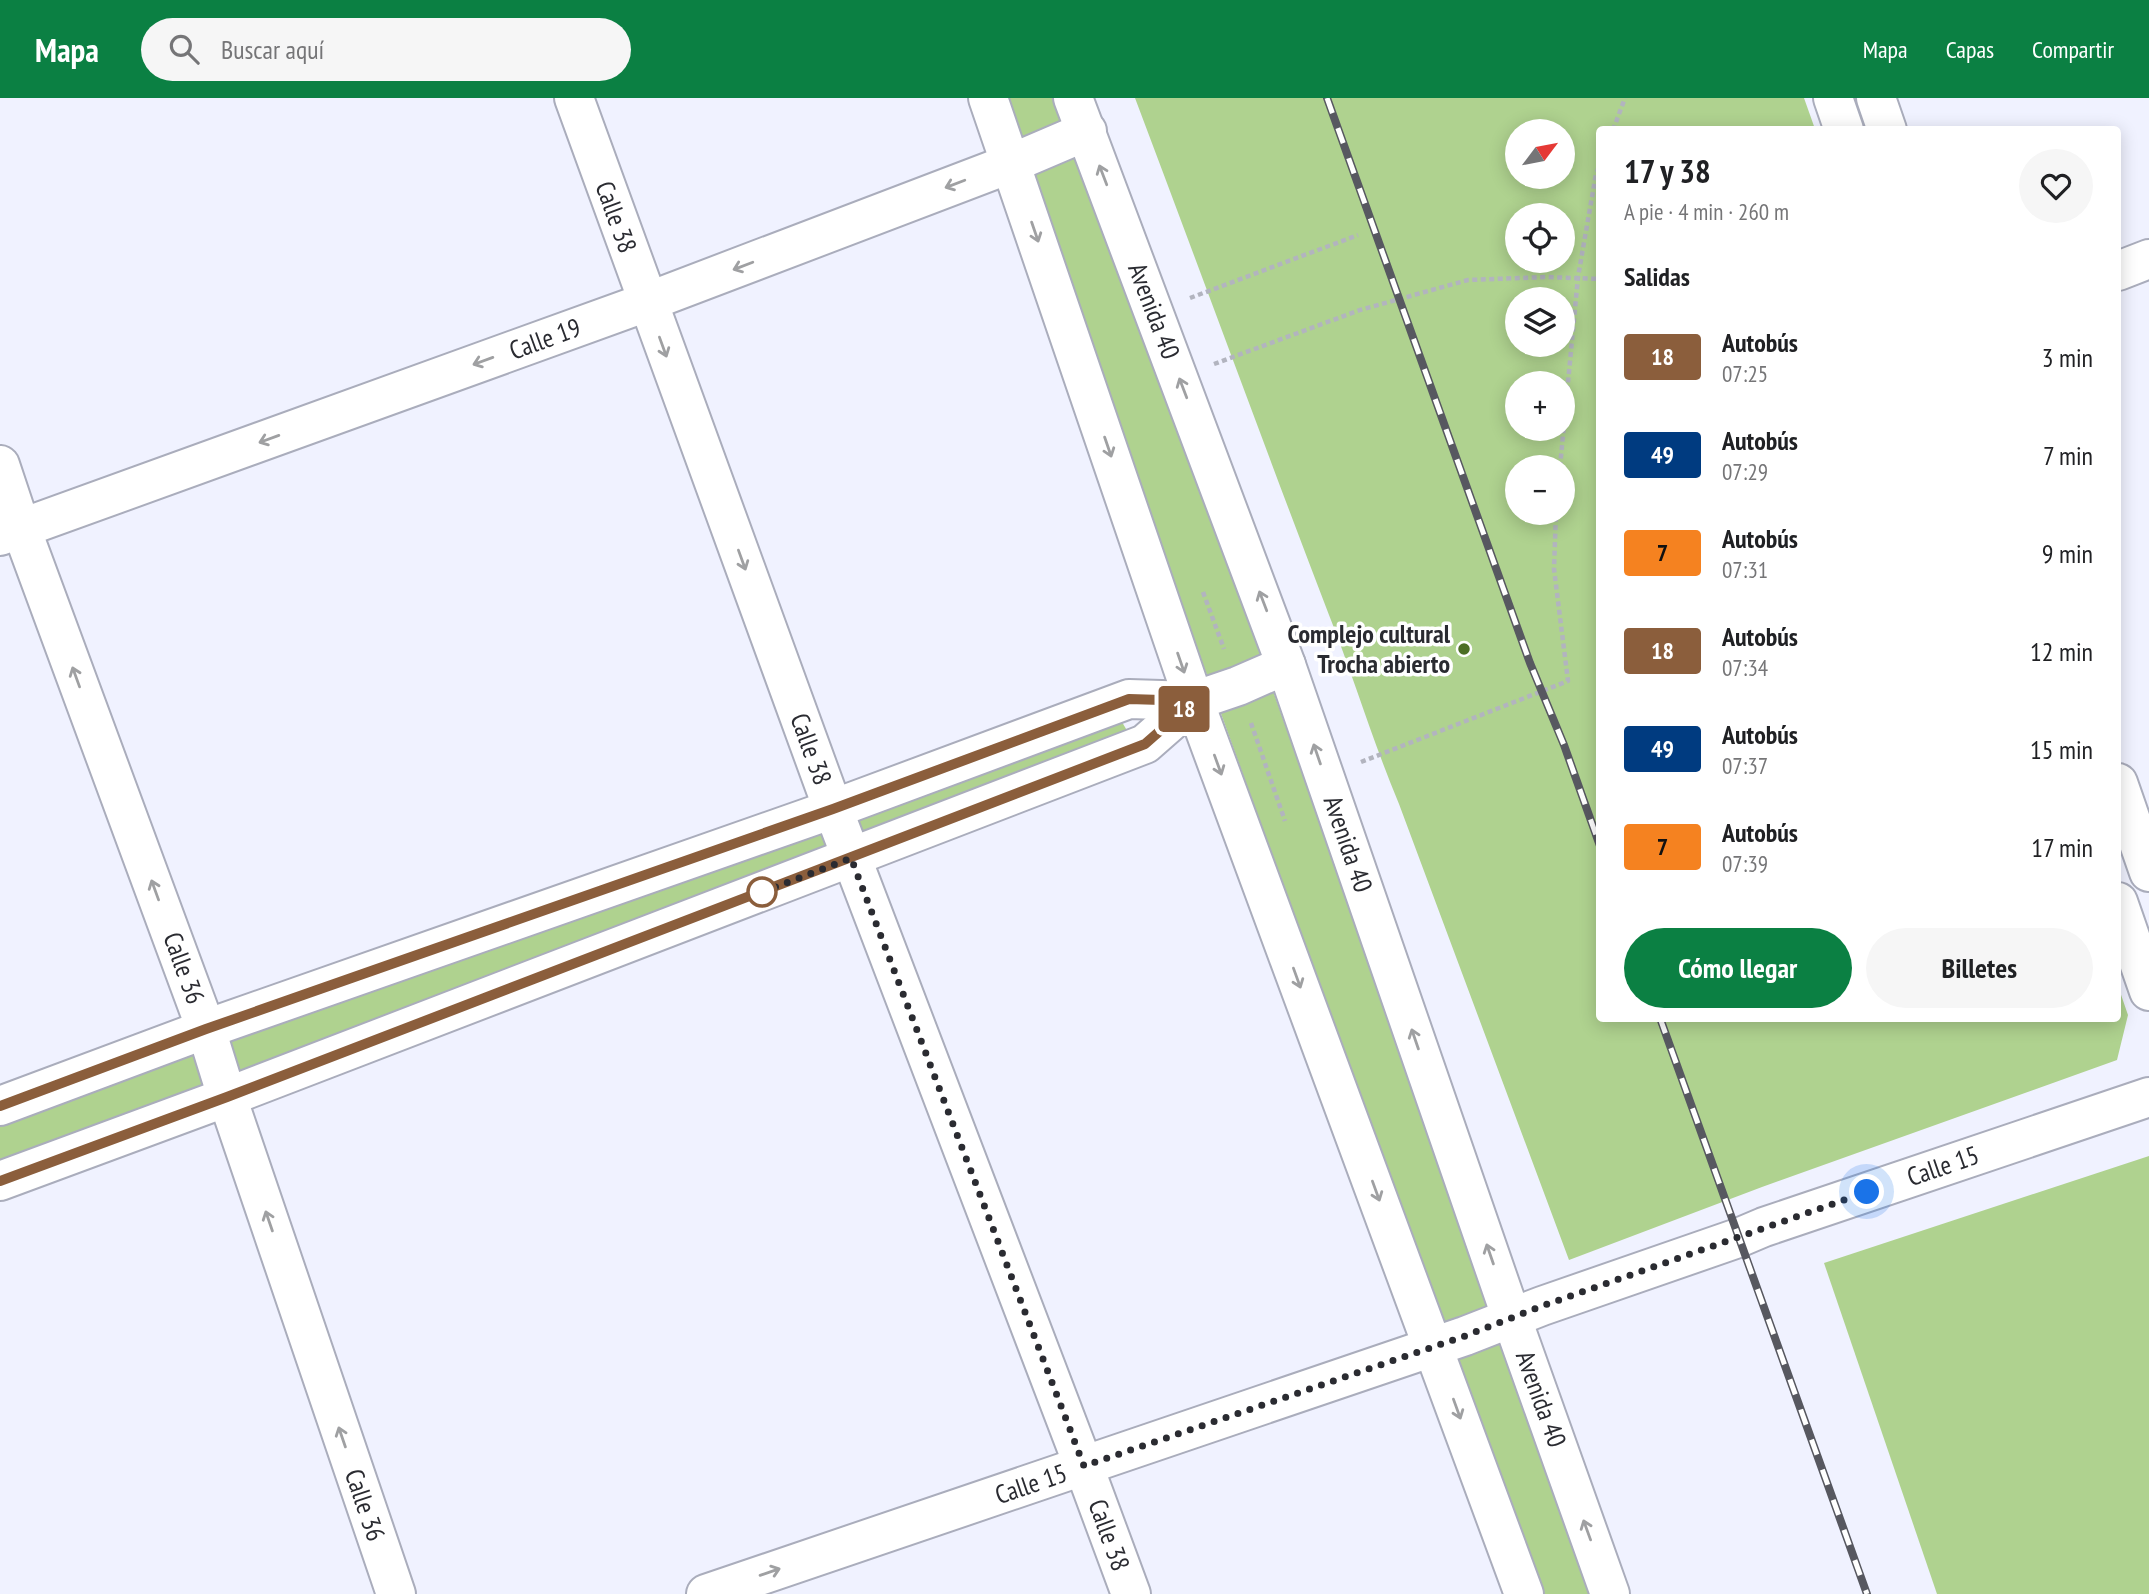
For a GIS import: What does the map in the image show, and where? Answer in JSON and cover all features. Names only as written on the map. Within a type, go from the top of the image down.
[{"type":"main road","name":"Calle 38","points":[[573,98],[851,858],[1131,1594]]},
{"type":"main road","points":[[988,98],[1194,701],[1524,1594]]},
{"type":"main road","points":[[1833,98],[1843,126]]},
{"type":"main road","points":[[1876,98],[1886,126]]},
{"type":"main road","name":"Calle 19","points":[[10,532],[647,302],[1012,163],[1080,115]]},
{"type":"main road","name":"Avenida 40","points":[[1080,115],[1286,665],[1610,1594]]},
{"type":"main road","points":[[2121,270],[2149,259]]},
{"type":"main road","name":"Calle 36","points":[[0,466],[10,532],[206,1029],[396,1594]]},
{"type":"main road","points":[[0,1106],[206,1029],[833,809],[1129,699],[1194,701],[1286,665]]},
{"type":"main road","points":[[0,1181],[227,1097],[1145,744],[1194,701]]},
{"type":"main road","points":[[2121,792],[2149,872]]},
{"type":"main road","points":[[2121,911],[2149,991]]},
{"type":"main road","name":"Calle 15","points":[[706,1594],[1512,1319],[1764,1227],[2149,1097]]},
{"type":"path","points":[[1614,126],[1625,98]]},
{"type":"path","points":[[1561,455],[1578,277],[1596,174]]},
{"type":"path","points":[[1182,300],[1358,235]]},
{"type":"path","points":[[1206,367],[1360,310],[1468,280],[1596,279]]},
{"type":"path","points":[[1349,767],[1568,681],[1554,569],[1556,525]]},
{"type":"green space","points":[[987,98],[1063,98],[1593,1594],[1538,1594],[1210,683]]},
{"type":"green space","name":"Complejo cultural Trocha abierto","points":[[1135,98],[1804,98],[1814,126],[1596,126],[1596,1022],[2121,1022],[2121,995],[2128,1015],[2117,1060],[1762,1187],[1569,1260]]},
{"type":"green space","points":[[1119,717],[1132,739],[0,1175],[0,1111]]},
{"type":"green space","points":[[2149,1156],[2149,1594],[1937,1594],[1824,1263]]},
{"type":"railway","points":[[1327,98],[1530,663],[1564,745],[1596,835]]},
{"type":"railway","points":[[1661,1022],[1867,1594]]},
{"type":"bus line","name":"18","points":[[0,1106],[206,1029],[833,809],[1129,699],[1194,701],[1145,744],[227,1097],[0,1181]]},
{"type":"place","name":"Complejo cultural Trocha abierto","points":[[1464,649]]},
{"type":"route","points":[[762,892],[757,894],[851,858],[1084,1466],[1465,1336],[1542,1306],[1867,1192]]}]
